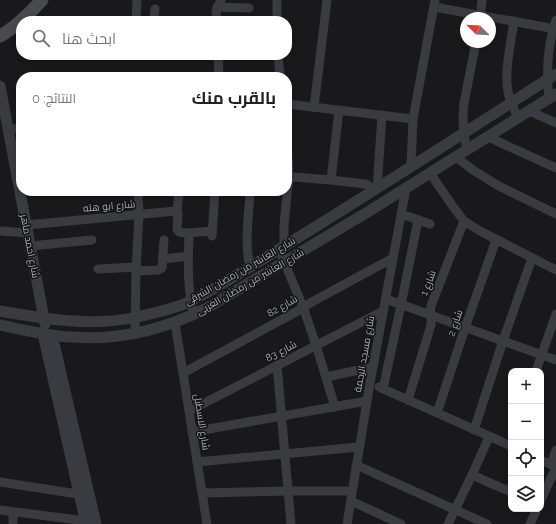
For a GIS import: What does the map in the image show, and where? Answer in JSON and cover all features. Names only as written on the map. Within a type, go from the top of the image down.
[{"type":"main road","points":[[26,16],[42,0]]},
{"type":"main road","points":[[0,36],[16,25]]},
{"type":"street","points":[[136,16],[137,0]]},
{"type":"street","points":[[277,0],[277,16]]},
{"type":"street","points":[[314,107],[327,0]]},
{"type":"street","points":[[480,12],[482,0]]},
{"type":"street","points":[[412,166],[413,119],[435,3],[466,12]]},
{"type":"street","points":[[216,16],[216,11],[219,4],[249,8]]},
{"type":"street","points":[[154,16],[155,9]]},
{"type":"street","points":[[496,18],[555,26],[548,53],[552,97]]},
{"type":"street","points":[[514,21],[507,78],[508,93],[518,118]]},
{"type":"street","points":[[467,150],[463,133],[463,113],[475,48]]},
{"type":"street","points":[[218,60],[219,72]]},
{"type":"street","points":[[278,60],[280,72]]},
{"type":"street","name":"شارع العاشر من رمضان الشرقى","points":[[0,311],[44,319],[66,321],[112,321],[154,313],[190,301],[250,267],[375,190],[551,76]]},
{"type":"street","name":"شارع احمد ماهر","points":[[0,86],[16,172]]},
{"type":"street","name":"شارع العاشر من رمضان الغربى","points":[[0,325],[73,338],[94,338],[135,334],[175,323],[207,308],[285,262],[552,97]]},
{"type":"street","points":[[292,104],[413,119]]},
{"type":"street","points":[[331,180],[339,110]]},
{"type":"street","points":[[529,111],[556,122]]},
{"type":"street","points":[[375,190],[382,115]]},
{"type":"street","points":[[8,130],[16,129]]},
{"type":"street","points":[[488,136],[556,168]]},
{"type":"street","points":[[428,155],[433,171],[454,208],[464,221],[496,240],[556,270]]},
{"type":"street","points":[[456,157],[491,181],[556,214]]},
{"type":"street","points":[[292,178],[365,184],[375,190]]},
{"type":"street","name":"شارع مسجد الرحمة","points":[[347,524],[370,383],[406,188]]},
{"type":"street","name":"شارع احمد ماهر","points":[[21,196],[47,334],[89,523]]},
{"type":"street","points":[[135,334],[139,214],[138,196]]},
{"type":"street","points":[[179,196],[177,212],[178,231],[181,233],[212,234],[215,196]]},
{"type":"street","points":[[250,196],[247,246],[250,267]]},
{"type":"street","points":[[287,196],[281,248],[316,345],[335,407]]},
{"type":"street","points":[[363,197],[371,210]]},
{"type":"street","name":"شارع ابو هله","points":[[0,231],[27,229],[139,214],[177,212]]},
{"type":"street","points":[[401,214],[430,224]]},
{"type":"street","points":[[383,389],[418,220]]},
{"type":"street","name":"شارع 1","points":[[408,400],[431,325],[430,309],[464,221]]},
{"type":"street","points":[[188,233],[188,280],[190,301],[194,315]]},
{"type":"street","points":[[30,246],[92,240]]},
{"type":"street","points":[[98,269],[160,269],[163,259],[164,240]]},
{"type":"street","name":"شارع 2","points":[[438,413],[465,328],[496,240]]},
{"type":"street","points":[[163,259],[188,256]]},
{"type":"street","name":"شارع 82","points":[[183,373],[393,258]]},
{"type":"street","points":[[474,430],[532,258]]},
{"type":"street","points":[[386,299],[556,360]]},
{"type":"street","name":"شارع 83","points":[[189,411],[383,311]]},
{"type":"street","points":[[537,368],[556,314]]},
{"type":"street","name":"شارع الاسطبل","points":[[175,323],[207,524]]},
{"type":"street","points":[[277,365],[291,524]]},
{"type":"street","points":[[326,377],[373,367]]},
{"type":"street","points":[[370,383],[508,445]]},
{"type":"street","points":[[192,432],[367,401]]},
{"type":"street","points":[[448,524],[489,437]]},
{"type":"street","points":[[197,462],[359,447]]},
{"type":"street","points":[[544,492],[554,466],[556,450]]},
{"type":"street","points":[[544,461],[554,466]]},
{"type":"street","points":[[356,465],[487,524]]},
{"type":"street","points":[[472,475],[508,491]]},
{"type":"street","points":[[0,482],[84,495]]},
{"type":"street","points":[[202,493],[352,491]]},
{"type":"street","points":[[351,501],[401,524]]},
{"type":"street","points":[[0,510],[89,523]]},
{"type":"street","points":[[13,512],[13,524]]},
{"type":"street","points":[[530,524],[536,512]]}]
